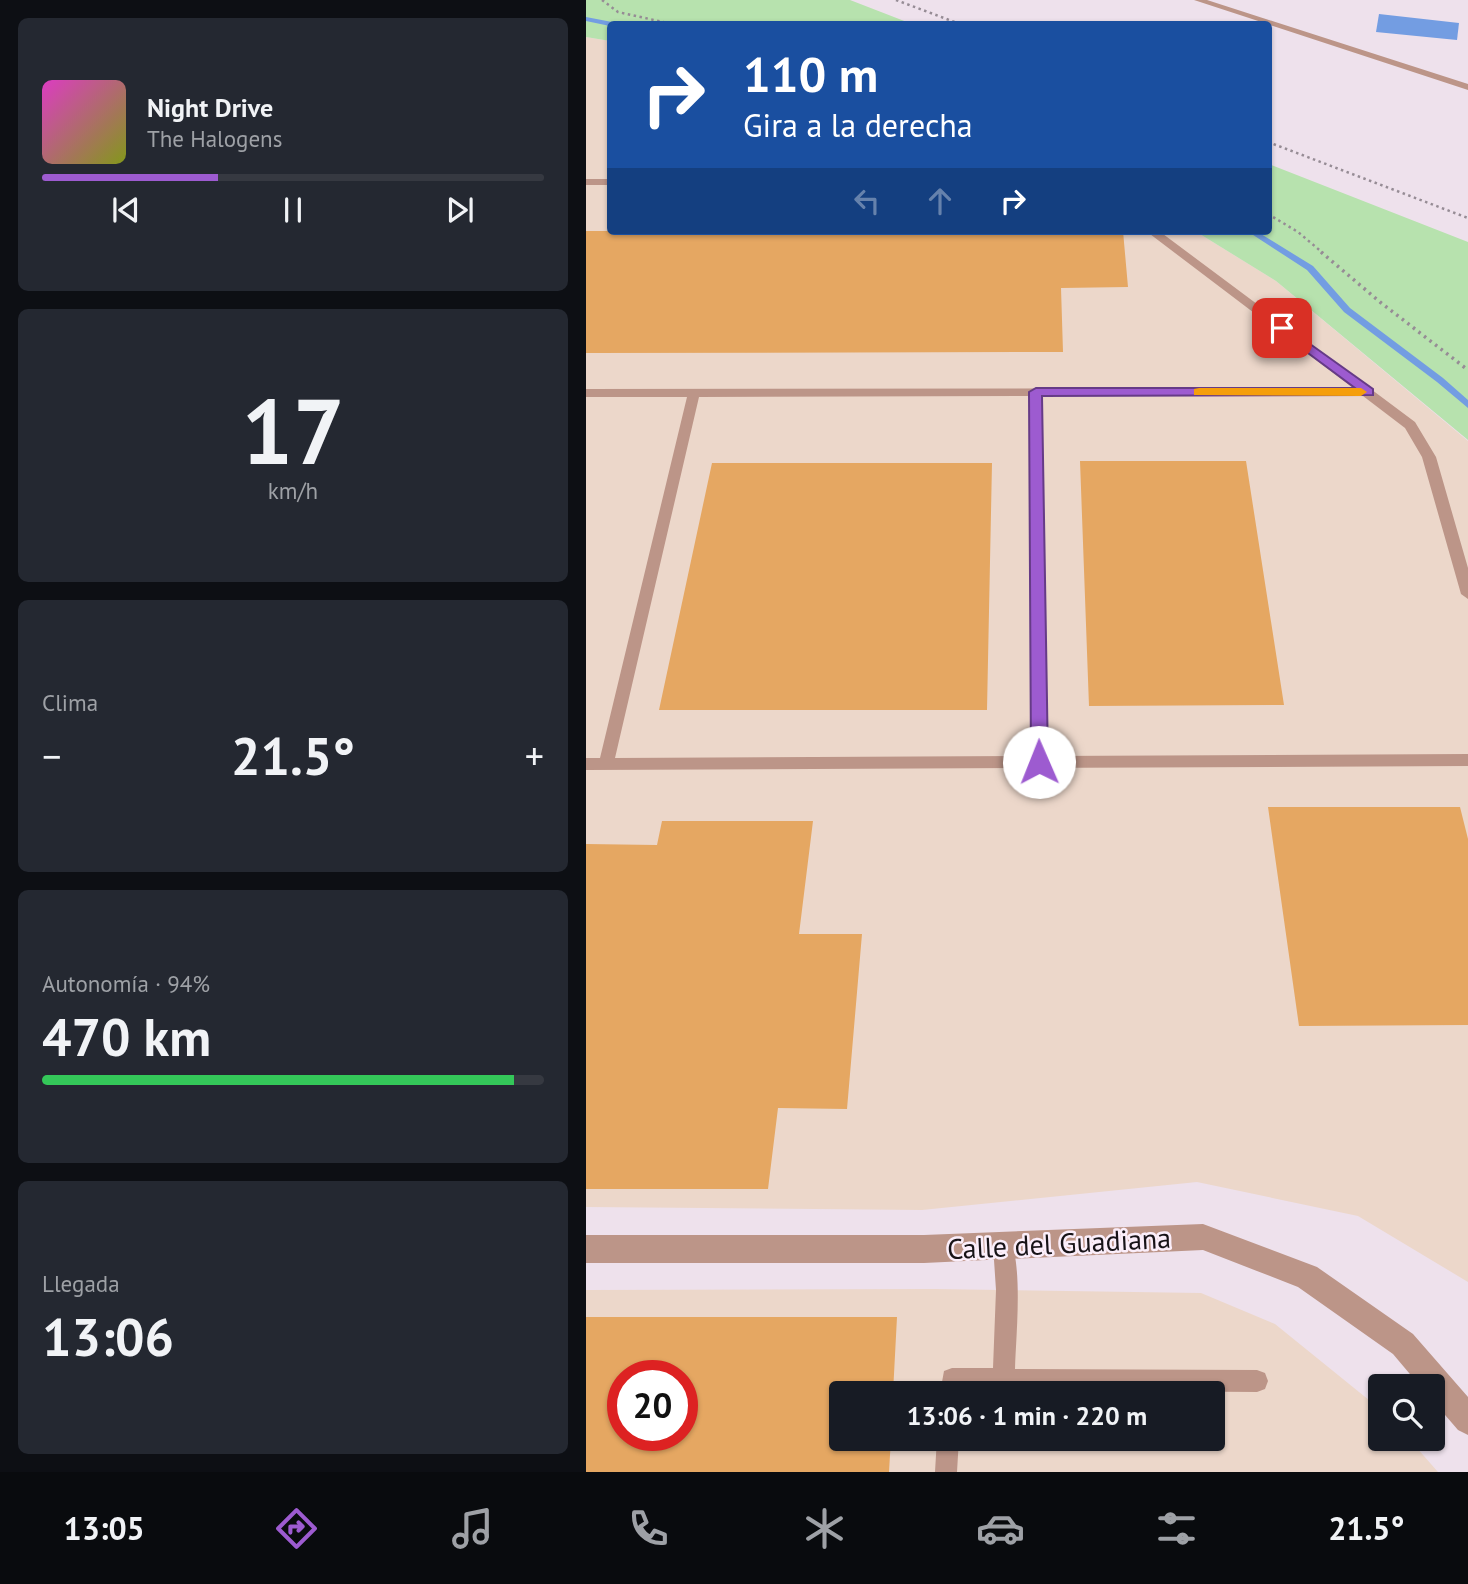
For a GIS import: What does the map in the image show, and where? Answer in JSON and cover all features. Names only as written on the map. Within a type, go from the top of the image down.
[{"type":"street","name":"Calle del Guadiana","points":[[586,1249],[924,1249],[1203,1237],[1306,1277],[1403,1344],[1468,1420]]},
{"type":"lane","points":[[1198,0],[1263,21]]},
{"type":"lane","points":[[1272,24],[1468,87]]},
{"type":"lane","points":[[586,182],[607,182]]},
{"type":"lane","points":[[1157,235],[1410,425],[1429,457],[1468,594]]},
{"type":"lane","points":[[1036,392],[1039,762]]},
{"type":"lane","points":[[586,393],[1368,392]]},
{"type":"lane","points":[[606,764],[694,393]]},
{"type":"lane","points":[[586,764],[1468,760]]},
{"type":"lane","points":[[1002,1245],[1006,1290],[1004,1380]]},
{"type":"lane","points":[[952,1381],[1257,1381]]},
{"type":"lane","points":[[946,1472],[947,1451]]},
{"type":"path","points":[[602,0],[618,12],[658,21]]},
{"type":"path","points":[[896,0],[952,21]]},
{"type":"path","points":[[1272,144],[1468,218]]},
{"type":"path","points":[[1272,216],[1298,232],[1380,302],[1468,370]]},
{"type":"shaded area","points":[[586,37],[607,40],[607,235],[1201,235],[1276,281],[1468,441],[1468,1282],[1358,1216],[1197,1182],[922,1210],[586,1207]]},
{"type":"shaded area","points":[[934,1289],[1201,1293],[1275,1324],[1368,1399],[1368,1451],[1420,1451],[1438,1472],[586,1472],[586,1290]]},
{"type":"green space","points":[[586,0],[850,0],[904,21],[607,21],[607,40],[586,37]]},
{"type":"green space","points":[[1272,165],[1468,242],[1468,440],[1276,281],[1201,235],[1272,235]]},
{"type":"water","points":[[1379,14],[1459,23],[1457,40],[1376,32]]},
{"type":"building","points":[[586,231],[607,231],[607,235],[1123,235],[1128,287],[1061,288],[1063,352],[586,353]]},
{"type":"building","points":[[1080,461],[1246,461],[1284,705],[1089,706]]},
{"type":"building","points":[[712,463],[992,463],[987,710],[659,710]]},
{"type":"building","points":[[1268,807],[1460,807],[1468,839],[1468,1025],[1299,1026]]},
{"type":"building","points":[[662,821],[813,821],[799,934],[862,934],[847,1109],[778,1108],[768,1189],[586,1189],[586,844],[657,845]]},
{"type":"building","points":[[586,1317],[897,1317],[894,1381],[829,1381],[829,1451],[890,1451],[889,1472],[586,1472]]},
{"type":"waterway","points":[[586,19],[607,23]]},
{"type":"waterway","points":[[1257,235],[1310,268],[1347,310],[1440,380],[1468,405]]},
{"type":"slow traffic","points":[[1199,392],[1361,392]]},
{"type":"route","points":[[1039,762],[1036,392],[1368,392],[1282,328]]}]
